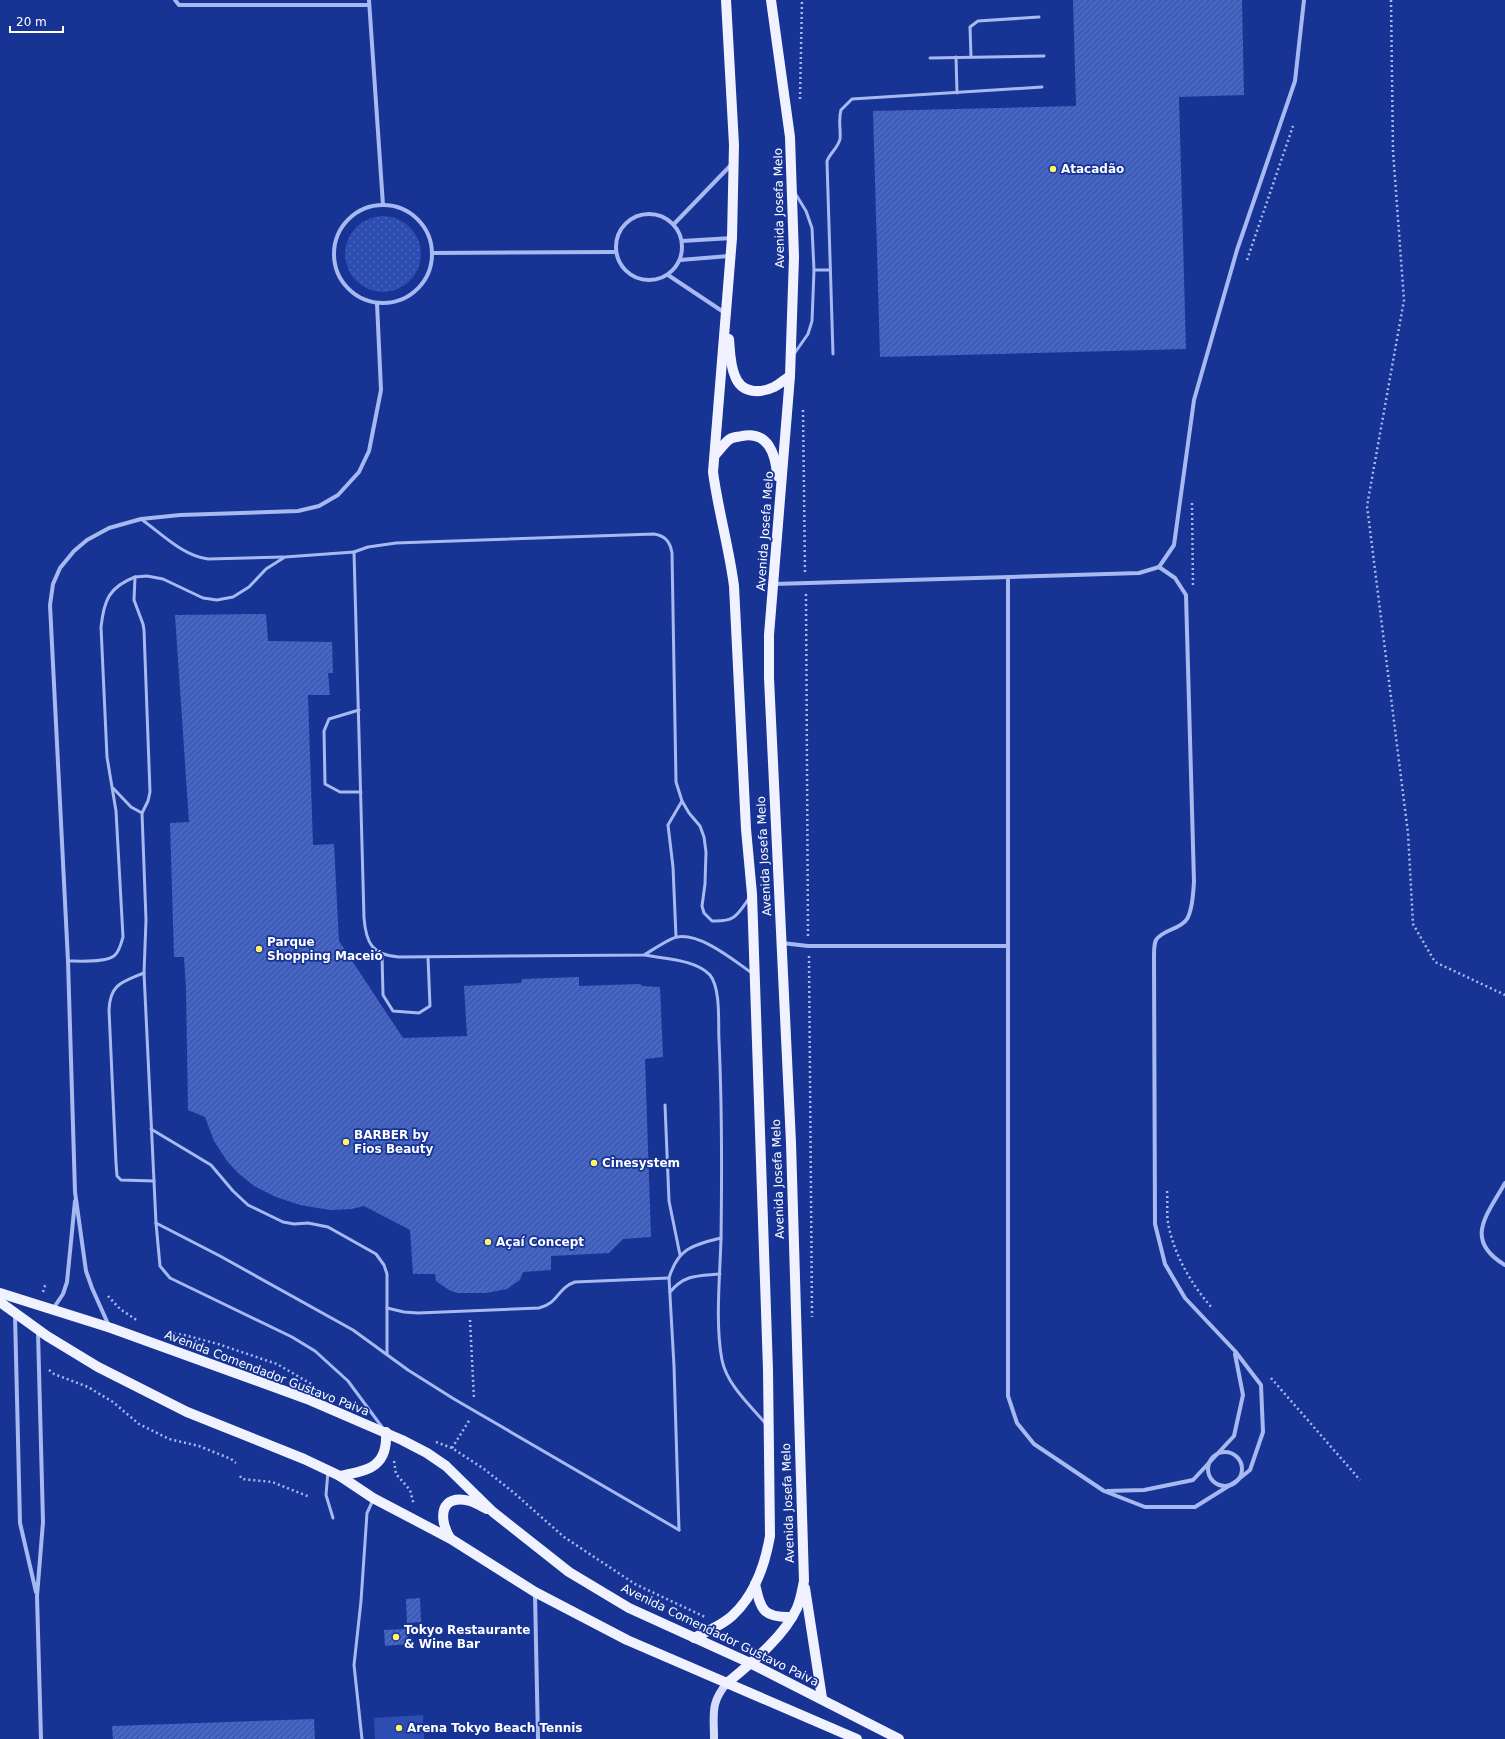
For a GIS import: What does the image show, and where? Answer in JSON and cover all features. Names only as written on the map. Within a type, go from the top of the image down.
[{"type":"main road","name":"Avenida Josefa Melo","points":[[694,1638],[732,1616],[744,1602],[755,1584],[767,1554],[770,1536],[770,1429],[752,894],[746,829],[734,586],[730,558],[716,499],[713,472],[732,238],[732,114],[726,0]]},
{"type":"main road","name":"Avenida Josefa Melo","points":[[727,1683],[750,1663],[782,1631],[792,1616],[800,1599],[804,1581],[791,1143],[769,678],[769,635],[790,376],[794,257],[790,137],[771,0]]},
{"type":"main road","points":[[726,318],[734,376],[741,387],[749,391],[762,390],[774,387],[790,376]]},
{"type":"main road","points":[[715,455],[731,438],[748,435],[760,438],[770,446],[776,462],[778,520]]},
{"type":"main road","name":"Avenida Comendador Gustavo Paiva","points":[[0,1293],[110,1328],[307,1399],[386,1432],[427,1453],[446,1466],[492,1512],[569,1572],[629,1608],[750,1663],[822,1698],[899,1739]]},
{"type":"main road","points":[[0,1302],[38,1329],[98,1367],[187,1412],[340,1476],[373,1498],[450,1539],[535,1592],[627,1640],[857,1739]]},
{"type":"main road","points":[[340,1476],[364,1470],[379,1462],[385,1453],[387,1444],[386,1432]]},
{"type":"main road","points":[[450,1539],[444,1529],[442,1517],[444,1507],[450,1502],[456,1500],[470,1501],[492,1512]]},
{"type":"main road","points":[[804,1581],[822,1698]]},
{"type":"main road","points":[[755,1584],[760,1605],[765,1611],[771,1616],[792,1616]]},
{"type":"street","points":[[175,0],[179,5],[369,2],[383,205]]},
{"type":"street","points":[[773,584],[1139,573],[1159,567],[1174,545],[1194,400],[1237,250],[1295,81],[1304,0]]},
{"type":"street","points":[[674,224],[733,163]]},
{"type":"street","points":[[383,205],[398,207],[411,214],[422,225],[429,238],[432,253],[428,274],[415,291],[398,301],[377,303],[363,299],[350,291],[341,280],[335,266],[334,251],[337,237],[344,224],[355,213],[368,207],[383,205]]},
{"type":"street","points":[[648,213],[658,214],[674,224],[682,241],[680,260],[675,268],[668,274],[654,280],[640,279],[632,276],[624,270],[619,262],[616,252],[618,234],[623,225],[635,217],[648,213]]},
{"type":"street","points":[[682,241],[732,238]]},
{"type":"street","points":[[432,253],[616,252]]},
{"type":"street","points":[[680,260],[730,256]]},
{"type":"street","points":[[668,274],[726,318]]},
{"type":"street","points":[[110,1328],[95,1295],[84,1260],[75,1192],[68,961],[50,605],[53,584],[60,568],[74,551],[87,540],[109,528],[141,519],[180,515],[298,511],[319,506],[338,495],[359,472],[369,451],[381,390],[377,303]]},
{"type":"street","points":[[1008,577],[1008,1396],[1017,1423],[1034,1444],[1104,1491],[1146,1507],[1195,1507],[1236,1482],[1250,1470],[1263,1432],[1261,1385],[1235,1351],[1185,1298],[1165,1264],[1155,1224],[1154,956],[1156,940],[1164,933],[1176,928],[1187,919],[1191,905],[1194,882],[1186,595],[1175,578],[1159,567]]},
{"type":"street","points":[[782,943],[808,946],[1007,946]]},
{"type":"street","points":[[1505,1183],[1483,1222],[1481,1234],[1482,1243],[1487,1250],[1497,1260],[1505,1265]]},
{"type":"street","points":[[53,1309],[63,1294],[67,1282],[75,1192]]},
{"type":"street","points":[[15,1313],[20,1523],[37,1596]]},
{"type":"street","points":[[38,1329],[43,1522],[37,1596],[41,1739]]},
{"type":"street","points":[[1104,1491],[1144,1490],[1193,1480],[1234,1436],[1243,1395],[1235,1351]]},
{"type":"street","points":[[1221,1452],[1232,1453],[1237,1457],[1242,1468],[1241,1474],[1236,1482],[1226,1486],[1215,1483],[1209,1474],[1209,1463],[1212,1458],[1221,1452]]},
{"type":"street","points":[[535,1592],[538,1739]]},
{"type":"street","points":[[714,1739],[714,1704],[718,1694],[727,1683]]},
{"type":"lane","points":[[971,57],[970,27],[978,21],[1039,17]]},
{"type":"lane","points":[[930,58],[1044,56]]},
{"type":"lane","points":[[956,57],[957,93]]},
{"type":"lane","points":[[833,354],[827,161],[838,145],[840,139],[841,110],[852,99],[1042,87]]},
{"type":"lane","points":[[790,359],[808,334],[812,321],[814,270],[812,228],[806,211],[791,188]]},
{"type":"lane","points":[[814,270],[830,270]]},
{"type":"lane","points":[[141,519],[188,554],[198,558],[208,559],[285,557],[354,552],[373,546],[396,543],[654,534],[661,535],[667,539],[671,545],[672,553],[676,782],[682,801],[689,813],[700,826],[704,837],[705,884],[702,906],[704,913],[712,921],[723,922],[735,918],[752,894]]},
{"type":"lane","points":[[354,552],[365,929],[373,949],[382,955],[399,957],[644,955],[692,964],[704,970],[711,976],[717,995],[721,1093],[720,1337],[722,1360],[734,1387],[770,1429]]},
{"type":"lane","points":[[68,961],[106,960],[115,956],[120,948],[123,937],[116,811],[107,757],[101,627],[102,614],[111,592],[117,585],[135,577],[147,576],[163,579],[203,598],[217,600],[233,596],[249,587],[266,569],[285,557]]},
{"type":"lane","points":[[135,577],[134,600],[144,630],[150,792],[148,801],[142,813],[146,920],[144,973],[156,1223],[160,1266],[164,1273],[170,1278],[202,1295],[250,1316],[315,1351],[348,1380],[370,1414],[386,1432]]},
{"type":"lane","points":[[359,710],[329,719],[324,731],[325,784],[340,792],[361,792]]},
{"type":"lane","points":[[112,787],[131,807],[142,813]]},
{"type":"lane","points":[[676,937],[673,868],[668,825],[682,801]]},
{"type":"lane","points":[[644,955],[676,937],[692,938],[710,945],[755,975]]},
{"type":"lane","points":[[382,955],[383,995],[393,1011],[419,1013],[430,1006],[428,957]]},
{"type":"lane","points":[[144,973],[125,981],[115,988],[110,998],[109,1010],[117,1176],[121,1180],[154,1181]]},
{"type":"lane","points":[[665,1105],[669,1201],[680,1255]]},
{"type":"lane","points":[[151,1129],[211,1165],[233,1191],[248,1205],[283,1222],[294,1224],[308,1223],[328,1227],[376,1254],[384,1265],[387,1274],[387,1354]]},
{"type":"lane","points":[[156,1223],[226,1259],[353,1330],[408,1370],[474,1411],[679,1530],[674,1366],[669,1278],[673,1264],[680,1255],[689,1248],[700,1243],[721,1238]]},
{"type":"lane","points":[[670,1292],[685,1278],[720,1274]]},
{"type":"lane","points":[[387,1308],[404,1312],[516,1310],[548,1306],[567,1285],[575,1282],[669,1278]]},
{"type":"lane","points":[[328,1470],[326,1495],[333,1518]]},
{"type":"lane","points":[[362,1739],[354,1665],[361,1601],[367,1513],[373,1498]]},
{"type":"path","points":[[800,101],[802,0]]},
{"type":"path","points":[[1391,0],[1393,151],[1404,300],[1367,506],[1408,833],[1413,924],[1435,962],[1505,995]]},
{"type":"path","points":[[1245,267],[1294,122]]},
{"type":"path","points":[[803,407],[812,1319]]},
{"type":"path","points":[[1192,499],[1194,592]]},
{"type":"path","points":[[1167,1188],[1169,1227],[1179,1258],[1196,1290],[1216,1314]]},
{"type":"path","points":[[95,1295],[105,1295],[136,1321],[143,1323]]},
{"type":"path","points":[[452,1448],[474,1411],[470,1311]]},
{"type":"path","points":[[163,1331],[218,1344],[278,1364],[319,1388]]},
{"type":"path","points":[[39,1360],[54,1374],[88,1387],[113,1402],[139,1424],[169,1438],[199,1446],[231,1459],[236,1463]]},
{"type":"path","points":[[1266,1372],[1360,1480]]},
{"type":"path","points":[[433,1440],[452,1448],[484,1469],[513,1492],[564,1537],[635,1584],[720,1624]]},
{"type":"path","points":[[394,1457],[396,1474],[410,1490],[414,1506]]},
{"type":"path","points":[[240,1476],[242,1479],[263,1480],[281,1484],[310,1497]]},
{"type":"shaded area","points":[[376,216],[390,216],[404,222],[415,233],[421,247],[421,261],[418,269],[410,281],[404,286],[390,292],[376,292],[362,286],[351,275],[345,261],[345,247],[351,233],[362,222]]},
{"type":"shaded area","name":"Arena Tokyo Beach Tennis","points":[[423,1715],[424,1739],[375,1739],[374,1718]]},
{"type":"building","points":[[1073,0],[1242,0],[1244,95],[1179,97],[1186,349],[880,357],[873,111],[1076,106]]},
{"type":"building","name":"Parque Shopping Maceió","points":[[266,614],[268,641],[332,642],[333,673],[328,673],[330,695],[308,695],[313,845],[334,844],[339,941],[403,1038],[467,1036],[464,986],[521,983],[522,979],[579,977],[579,986],[640,984],[642,986],[660,987],[663,1057],[645,1059],[651,1237],[623,1239],[609,1253],[551,1256],[551,1270],[523,1272],[520,1280],[507,1289],[486,1293],[457,1293],[449,1290],[436,1281],[435,1274],[413,1274],[410,1230],[364,1206],[352,1209],[330,1210],[300,1205],[276,1197],[254,1186],[238,1173],[227,1161],[214,1141],[205,1117],[188,1110],[184,957],[174,957],[170,823],[189,822],[175,615]]},
{"type":"building","points":[[420,1598],[421,1622],[407,1623],[406,1599]]},
{"type":"building","name":"Tokyo Restaurante & Wine Bar","points":[[407,1629],[408,1644],[385,1646],[384,1630]]},
{"type":"building","points":[[314,1719],[315,1739],[113,1739],[112,1726]]},
{"type":"place","name":"Atacadão","points":[[1053,169]]},
{"type":"place","name":"Parque Shopping Maceió","points":[[259,949]]},
{"type":"place","name":"BARBER by Fios Beauty","points":[[346,1142]]},
{"type":"place","name":"Cinesystem","points":[[594,1163]]},
{"type":"place","name":"Açaí Concept","points":[[488,1242]]},
{"type":"place","name":"Tokyo Restaurante & Wine Bar","points":[[396,1637]]},
{"type":"place","name":"Arena Tokyo Beach Tennis","points":[[399,1728]]}]
